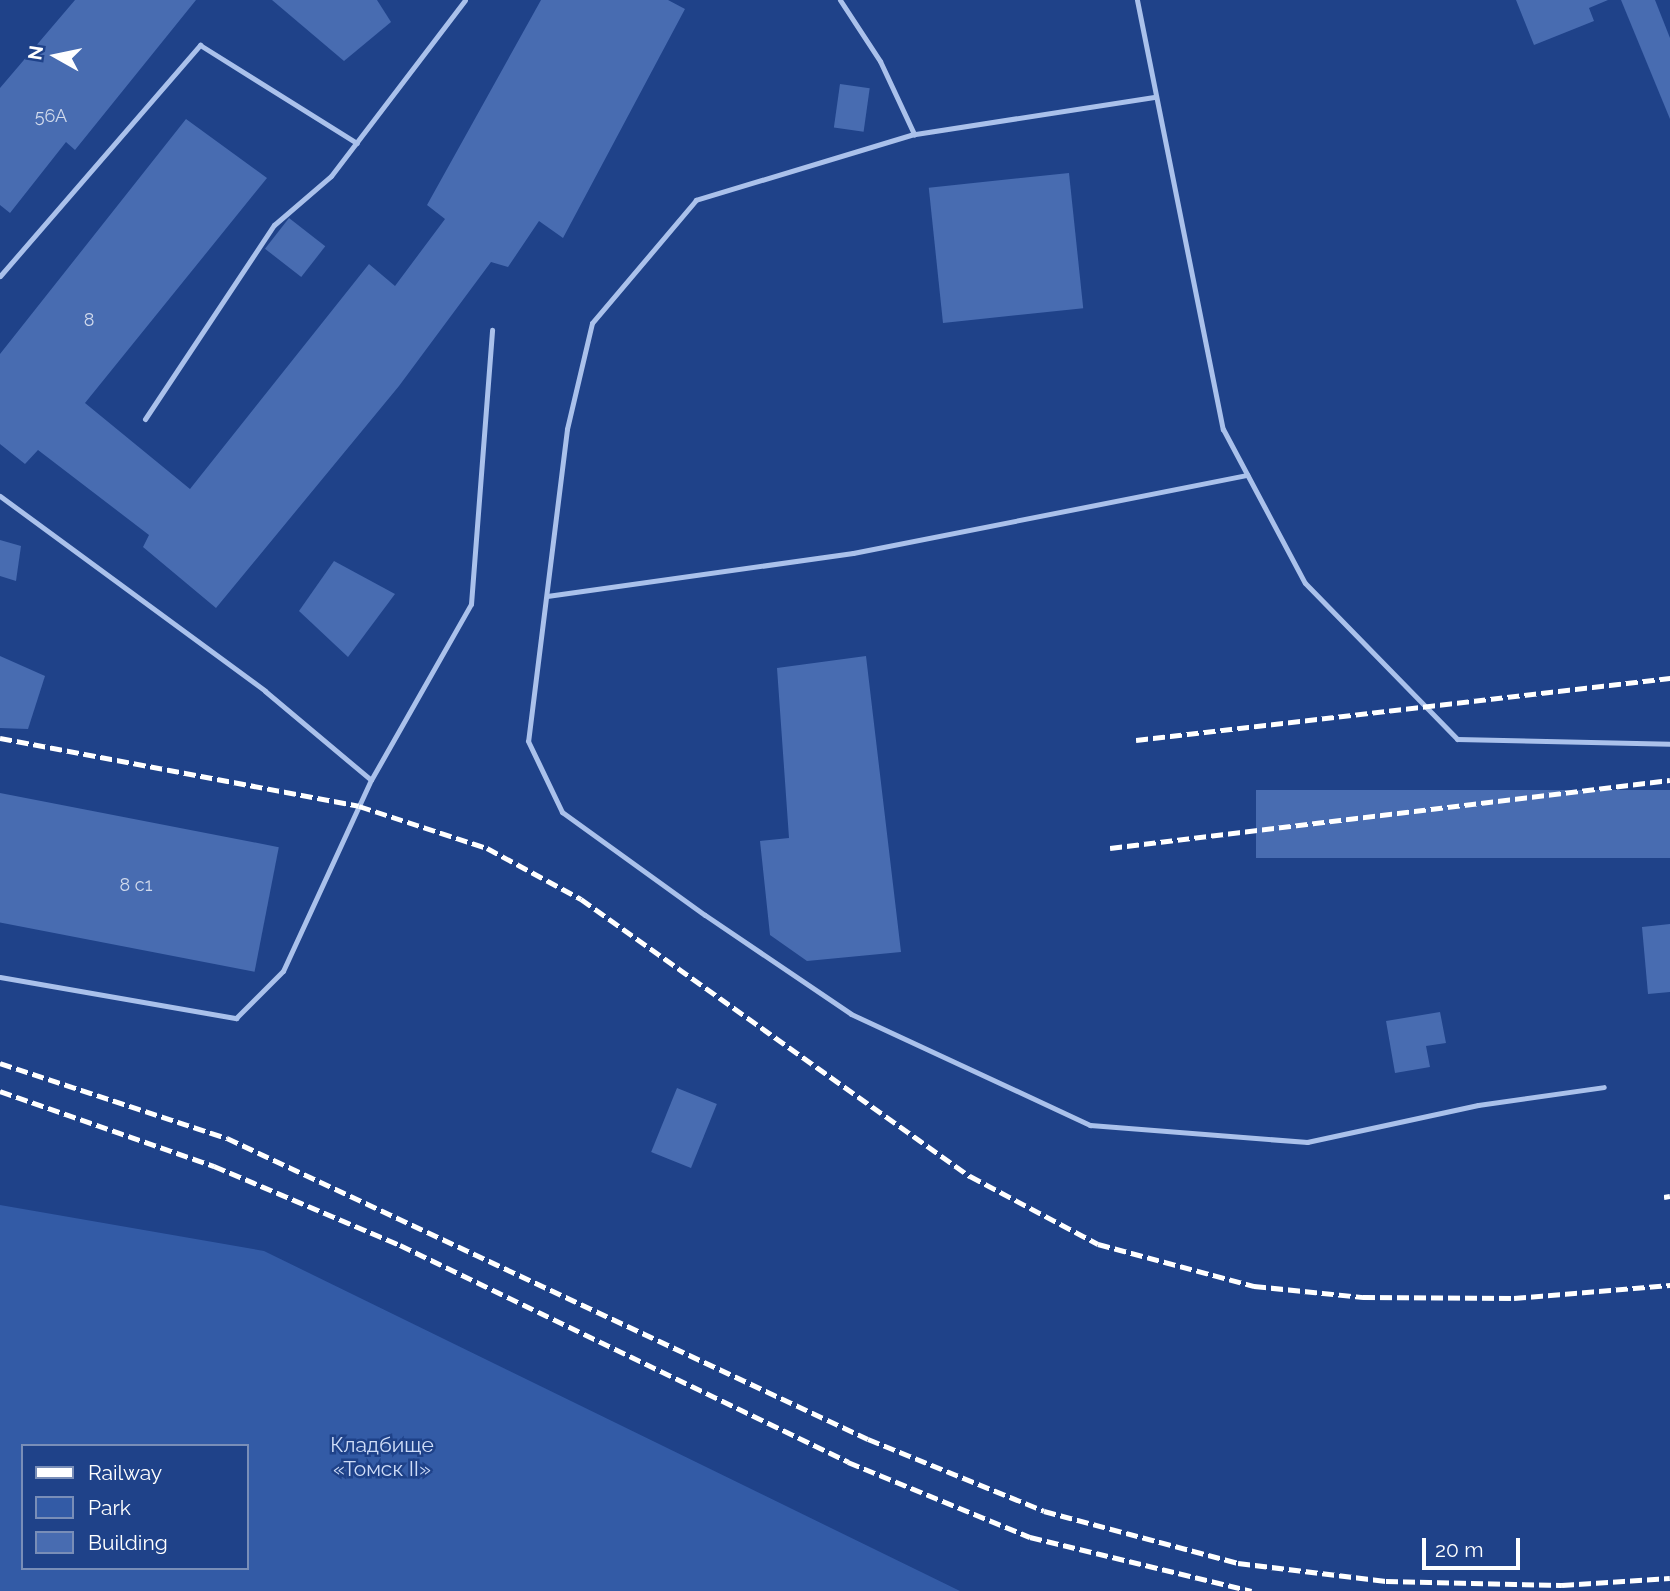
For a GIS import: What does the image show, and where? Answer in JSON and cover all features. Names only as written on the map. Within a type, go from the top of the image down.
[{"type":"lane","points":[[145,419],[274,225],[331,177],[465,0]]},
{"type":"lane","points":[[839,0],[880,61],[914,134]]},
{"type":"lane","points":[[1137,0],[1154,97],[1223,429],[1305,583],[1457,739],[1670,744]]},
{"type":"lane","points":[[0,276],[200,46],[357,144]]},
{"type":"lane","points":[[1154,97],[914,134],[695,200],[592,323],[567,429],[528,741],[562,812],[851,1014],[1090,1125],[1307,1142],[1478,1105],[1604,1087]]},
{"type":"lane","points":[[0,260],[8,265]]},
{"type":"lane","points":[[0,977],[236,1018],[283,971],[371,780],[471,604],[492,330]]},
{"type":"lane","points":[[547,596],[853,553],[1247,475]]},
{"type":"lane","points":[[0,496],[265,691],[371,780]]},
{"type":"green space","name":"Кладбище «Томск II»","points":[[0,1205],[264,1251],[960,1591],[0,1591]]},
{"type":"building","points":[[75,0],[196,0],[75,150],[66,142],[10,213],[0,205],[0,88]]},
{"type":"building","points":[[272,0],[377,0],[391,22],[344,61]]},
{"type":"building","points":[[541,0],[668,0],[685,9],[563,238],[539,221],[508,267],[491,262],[399,386],[216,608],[143,547],[149,535],[38,450],[25,464],[0,444],[0,354],[186,119],[267,178],[85,403],[190,489],[369,264],[395,286],[445,219],[427,205]]},
{"type":"building","points":[[1516,0],[1608,0],[1589,8],[1594,21],[1534,45]]},
{"type":"building","points":[[1621,0],[1655,0],[1670,38],[1670,119]]},
{"type":"building","points":[[840,84],[870,88],[864,132],[834,128]]},
{"type":"building","points":[[1069,173],[1083,308],[943,323],[929,188]]},
{"type":"building","points":[[289,218],[325,246],[301,277],[265,249]]},
{"type":"building","points":[[0,540],[21,546],[16,581],[0,576]]},
{"type":"building","points":[[334,561],[395,594],[348,657],[299,611]]},
{"type":"building","points":[[0,656],[45,676],[28,729],[0,728]]},
{"type":"building","points":[[866,656],[901,952],[807,961],[770,935],[760,841],[789,838],[777,668]]},
{"type":"building","points":[[1256,790],[1670,790],[1670,858],[1256,858]]},
{"type":"building","points":[[0,793],[279,847],[255,972],[0,922]]},
{"type":"building","points":[[1670,924],[1670,992],[1648,994],[1642,927]]},
{"type":"building","points":[[1440,1012],[1446,1043],[1426,1046],[1430,1067],[1395,1073],[1386,1021]]},
{"type":"building","points":[[677,1088],[717,1104],[691,1168],[651,1152]]},
{"type":"railway","points":[[1136,740],[1670,678]]},
{"type":"railway","points":[[0,738],[359,806],[487,848],[581,899],[970,1176],[1098,1244],[1254,1286],[1363,1297],[1514,1298],[1670,1285]]},
{"type":"railway","points":[[1110,848],[1670,780]]},
{"type":"railway","points":[[0,1063],[227,1138],[868,1439],[1044,1511],[1238,1563],[1386,1581],[1562,1585],[1670,1578]]},
{"type":"railway","points":[[0,1091],[214,1166],[400,1245],[848,1462],[1030,1537],[1252,1591]]},
{"type":"railway","points":[[1664,1197],[1670,1196]]}]
